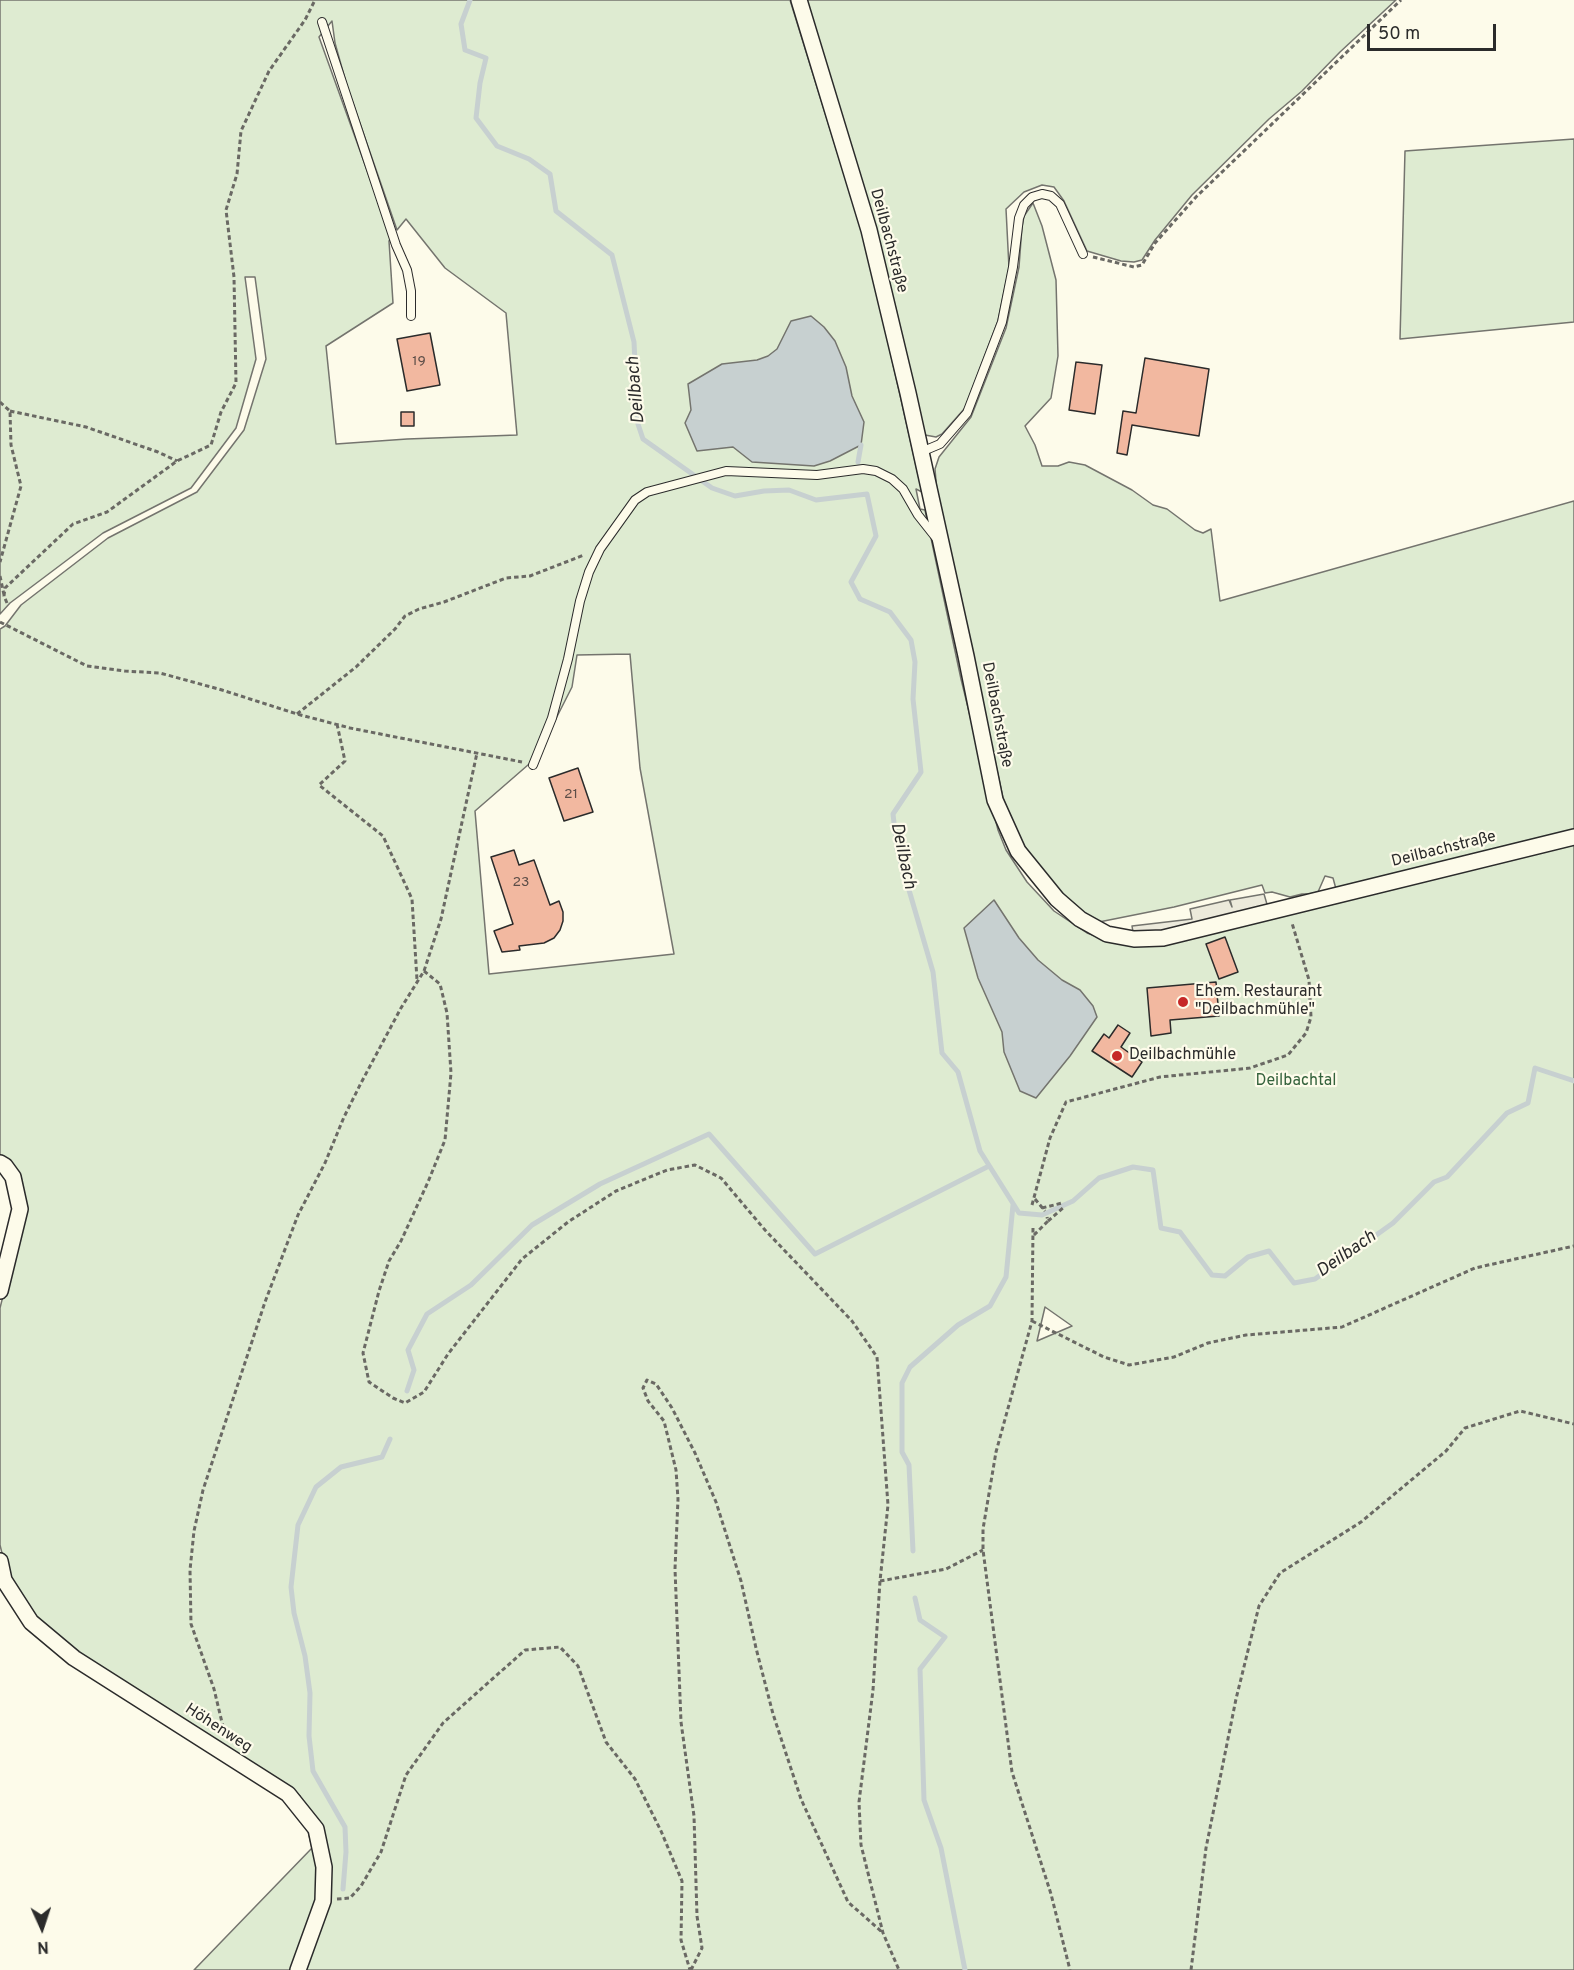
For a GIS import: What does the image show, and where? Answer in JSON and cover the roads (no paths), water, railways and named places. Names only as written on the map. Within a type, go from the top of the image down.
[{"type":"street","name":"Deilbachstraße","points":[[799,0],[868,230],[908,393],[995,800],[1018,851],[1057,899],[1080,919],[1107,933],[1134,939],[1163,938],[1574,837]]},
{"type":"street","points":[[0,1163],[5,1166],[13,1178],[20,1209],[0,1291]]},
{"type":"street","name":"Höhenweg","points":[[0,1561],[4,1580],[31,1622],[74,1658],[288,1794],[316,1829],[324,1867],[323,1901],[298,1970]]},
{"type":"lane","points":[[322,22],[396,245],[407,270],[411,291],[411,316]]},
{"type":"lane","points":[[920,453],[940,444],[967,413],[1002,322],[1013,267],[1019,218],[1024,206],[1032,197],[1042,194],[1051,196],[1060,204],[1083,254]]},
{"type":"lane","points":[[533,765],[552,717],[568,659],[580,601],[600,549],[635,500],[647,492],[726,471],[817,475],[862,469],[876,471],[892,479],[903,489],[918,515],[940,543]]},
{"type":"waterway","name":"Deilbach","points":[[470,0],[461,24],[465,50],[486,58],[480,83],[476,118],[497,146],[529,159],[550,174],[556,211],[612,255],[634,342],[638,424],[643,439],[712,488],[735,496],[789,490],[816,500],[867,494],[876,536],[851,582],[860,599],[890,612],[911,640],[915,662],[913,699],[921,772],[893,814],[897,849],[933,972],[942,1053],[958,1072],[980,1151],[1019,1213],[1042,1215],[1073,1201],[1099,1178],[1133,1167],[1153,1170],[1161,1228],[1180,1232],[1212,1275],[1225,1276],[1248,1257],[1269,1251],[1294,1283],[1315,1279],[1393,1223],[1434,1182],[1447,1177],[1507,1113],[1528,1103],[1535,1068],[1574,1081]]},
{"type":"waterway","name":"Deilbach","points":[[858,462],[861,445]]},
{"type":"waterway","points":[[407,1391],[414,1370],[408,1350],[427,1314],[471,1285],[532,1225],[600,1184],[709,1134],[815,1254],[989,1166]]},
{"type":"waterway","points":[[913,1551],[909,1465],[902,1452],[902,1383],[910,1367],[958,1325],[990,1306],[1006,1277],[1013,1205]]},
{"type":"waterway","points":[[343,1889],[346,1852],[345,1827],[313,1771],[309,1736],[310,1693],[291,1587],[298,1525],[316,1487],[341,1467],[382,1457],[390,1439]]},
{"type":"waterway","points":[[915,1598],[920,1620],[945,1637],[920,1669],[924,1800],[941,1848],[965,1970]]},
{"type":"place","name":"Ehem. Restaurant \"Deilbachmühle\"","points":[[1183,1002]]},
{"type":"place","name":"Deilbachmühle","points":[[1117,1056]]},
{"type":"park label","name":"Deilbachtal","points":[[1296,1082]]}]
